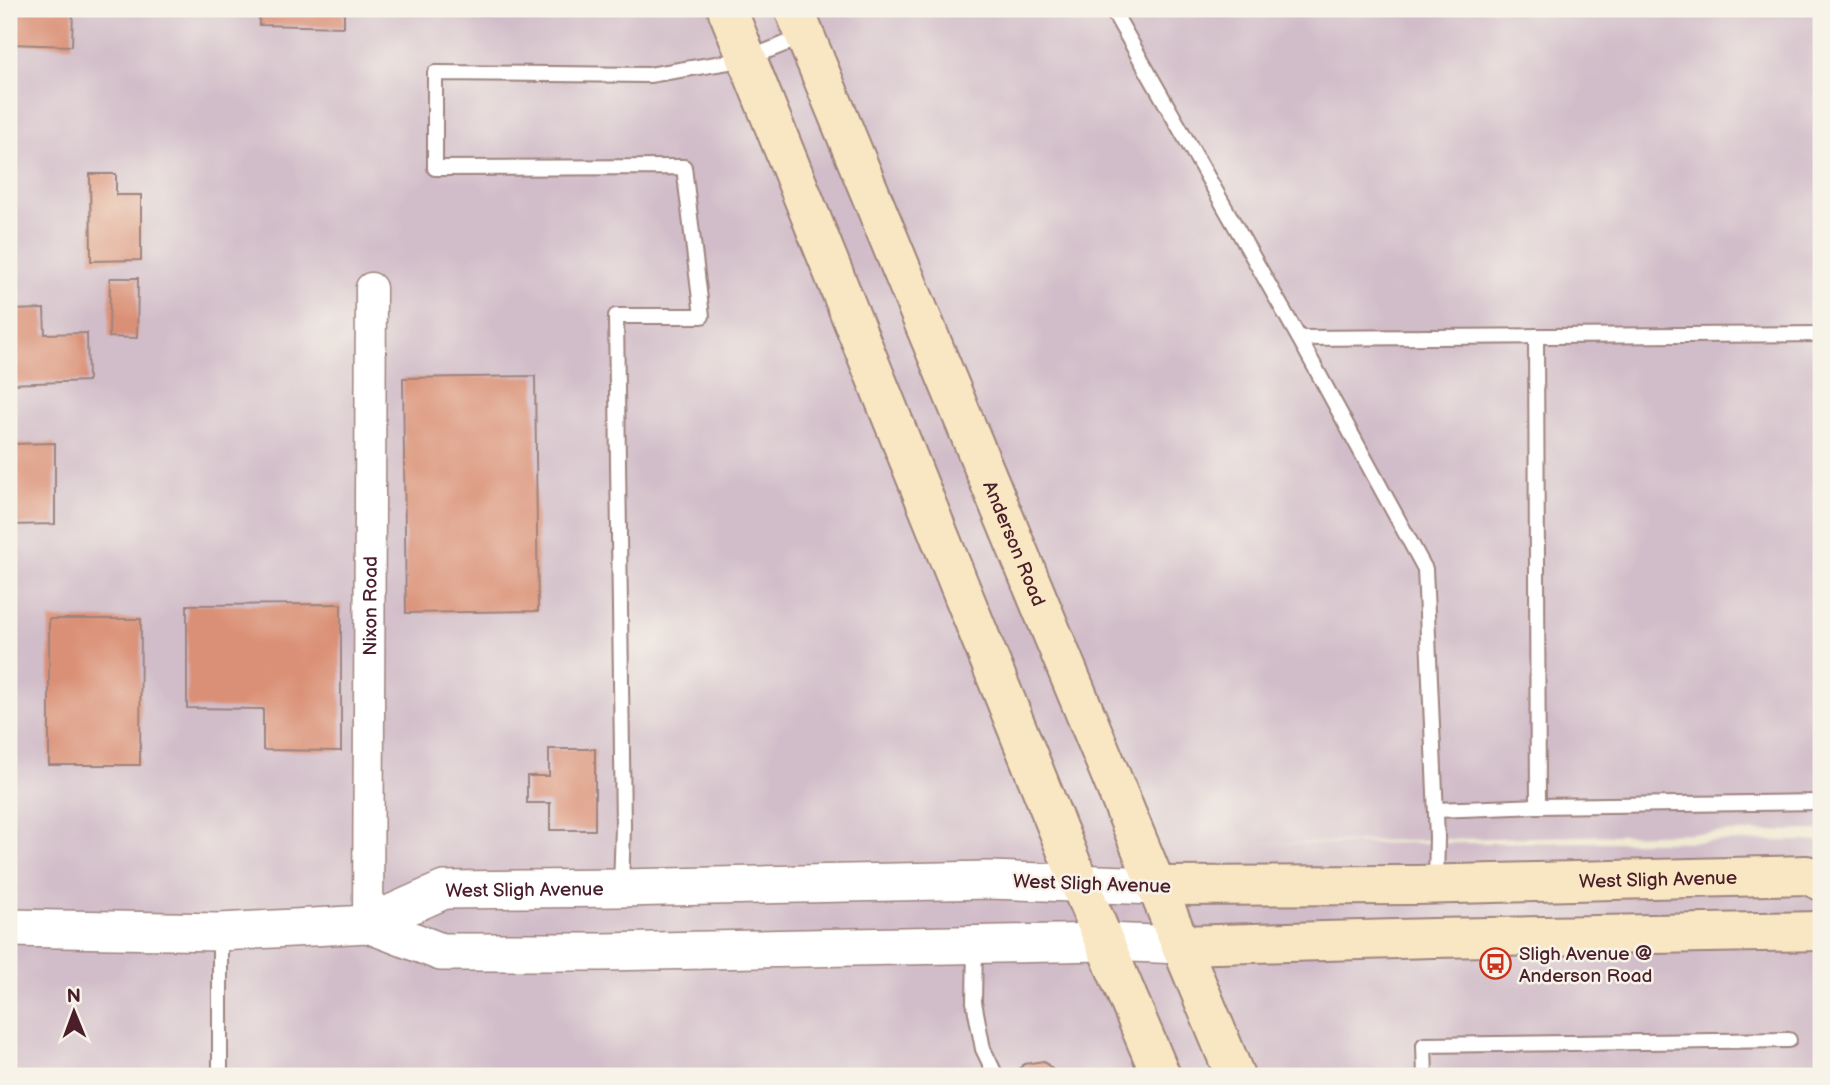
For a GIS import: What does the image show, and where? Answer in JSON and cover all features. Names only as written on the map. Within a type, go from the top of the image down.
[{"type":"main road","points":[[727,9],[1079,882],[1161,1076]]},
{"type":"main road","name":"Anderson Road","points":[[800,22],[1235,1076]]},
{"type":"main road","name":"West Sligh Avenue","points":[[1156,886],[1436,885],[1807,875],[1821,881]]},
{"type":"main road","name":"West Sligh Avenue","points":[[1181,945],[1821,931]]},
{"type":"street","name":"Nixon Road","points":[[368,924],[371,288]]},
{"type":"street","name":"West Sligh Avenue","points":[[9,928],[220,932],[368,924],[444,890],[989,880],[1156,886]]},
{"type":"street","name":"West Sligh Avenue","points":[[368,924],[440,952],[603,952],[1105,942],[1181,945]]},
{"type":"lane","points":[[1112,9],[1299,338],[1426,569],[1437,837],[1436,885]]},
{"type":"lane","points":[[621,888],[623,827],[616,316],[702,316],[684,167],[435,167],[435,74],[649,75],[747,59],[800,22]]},
{"type":"lane","points":[[1299,338],[1821,334]]},
{"type":"lane","points":[[1536,336],[1538,806]]},
{"type":"lane","points":[[1436,810],[1821,802]]},
{"type":"lane","points":[[220,932],[220,1076]]},
{"type":"lane","points":[[975,944],[974,1002],[984,1049],[996,1076]]},
{"type":"lane","points":[[1424,1076],[1424,1045],[1789,1040]]},
{"type":"shaded area","points":[[9,9],[1821,9],[1821,830],[1254,844],[1821,841],[1821,1076],[9,1076]]},
{"type":"building","points":[[9,9],[73,9],[72,46],[9,44]]},
{"type":"building","points":[[260,9],[344,9],[344,27],[259,25]]},
{"type":"building","points":[[477,9],[549,9],[549,14],[477,15]]},
{"type":"building","points":[[90,174],[116,174],[116,195],[141,195],[141,260],[91,261]]},
{"type":"building","points":[[110,278],[138,278],[137,338],[109,337]]},
{"type":"building","points":[[44,309],[45,334],[87,333],[88,381],[9,384],[9,310]]},
{"type":"building","points":[[535,376],[538,611],[406,613],[403,378]]},
{"type":"building","points":[[55,443],[55,524],[9,525],[9,444]]},
{"type":"building","points":[[341,604],[341,751],[263,750],[263,709],[187,708],[187,605]]},
{"type":"building","points":[[49,619],[141,619],[140,765],[49,765]]},
{"type":"building","points":[[549,749],[595,749],[595,830],[550,830],[550,803],[527,803],[527,776],[549,776]]},
{"type":"building","points":[[1044,1061],[1059,1076],[1012,1076],[1024,1064]]},
{"type":"place","name":"Sligh Avenue @ Anderson Road","points":[[1496,964]]}]
